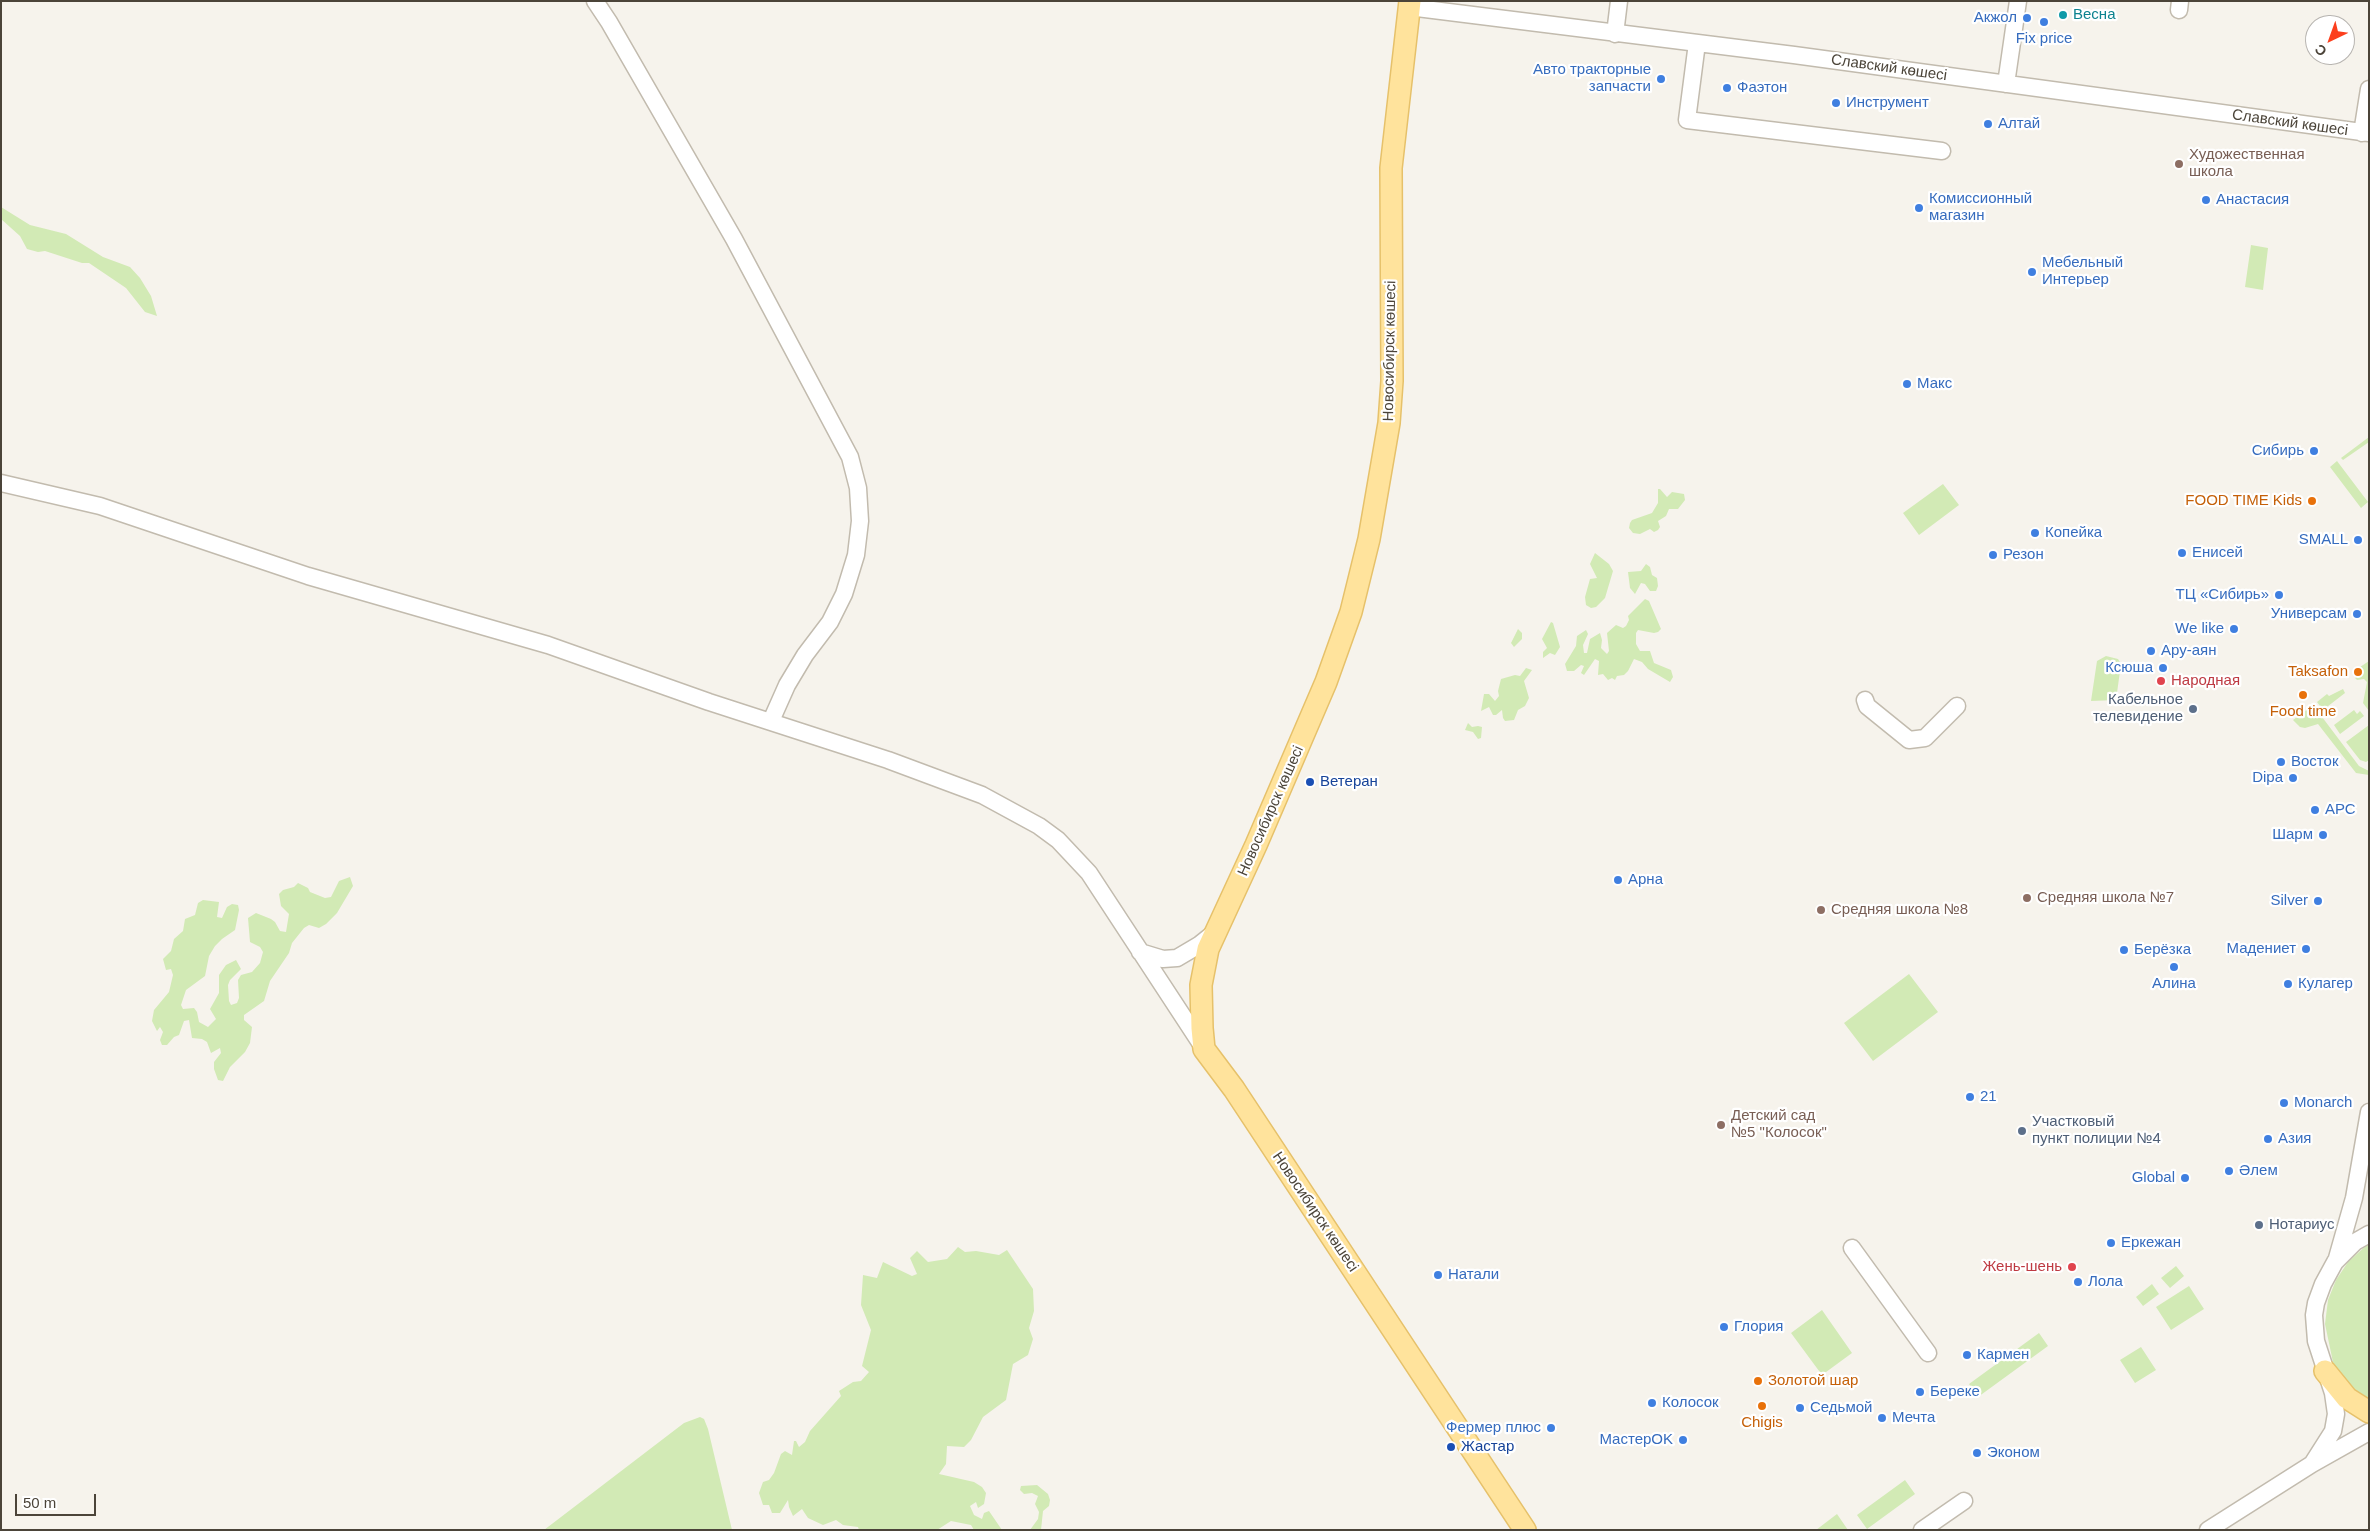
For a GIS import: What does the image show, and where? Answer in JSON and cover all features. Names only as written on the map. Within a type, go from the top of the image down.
[{"type":"main road","name":"Новосибирск көшесі","points":[[1409,4],[1392,168],[1392,381],[1389,423],[1369,539],[1358,587],[1326,682],[1256,845],[1214,933],[1203,967],[1204,1049],[1234,1089],[1525,1530]]},
{"type":"main road","points":[[2325,1371],[2347,1398],[2369,1412]]},
{"type":"street","points":[[595,1],[610,22],[734,239],[850,457],[858,488],[860,521],[856,555],[844,594],[830,622],[805,655],[787,685],[771,721]]},
{"type":"street","points":[[1615,34],[1619,1]]},
{"type":"street","points":[[2006,84],[2018,1]]},
{"type":"street","name":"Славский көшесі","points":[[1409,4],[1615,34],[1697,43],[2366,133]]},
{"type":"street","points":[[1697,43],[1688,120],[1942,151]]},
{"type":"street","points":[[2366,133],[2369,89]]},
{"type":"street","points":[[1,483],[100,506],[308,576],[563,650],[642,680],[771,721],[961,786],[1023,815],[1058,840],[1089,873],[1204,1049]]},
{"type":"street","points":[[1865,700],[1868,706],[1909,740],[1925,738],[1957,706]]},
{"type":"street","points":[[1140,952],[1163,959],[1177,958],[1188,953],[1214,933]]},
{"type":"street","points":[[2312,1464],[2333,1431],[2336,1414],[2333,1393],[2316,1341],[2314,1315],[2319,1291],[2335,1262],[2349,1220],[2369,1112]]},
{"type":"street","points":[[2363,1151],[2369,1184]]},
{"type":"street","points":[[2335,1262],[2355,1242],[2369,1234]]},
{"type":"street","points":[[1852,1248],[1928,1354]]},
{"type":"street","points":[[2208,1530],[2312,1464],[2369,1432]]},
{"type":"street","points":[[1922,1530],[1964,1501]]},
{"type":"green space","points":[[1,207],[30,225],[66,234],[103,257],[130,267],[140,278],[151,296],[157,316],[145,312],[126,288],[89,263],[82,263],[45,251],[38,252],[27,249],[20,236],[1,219]]},
{"type":"green space","points":[[2251,245],[2268,248],[2263,290],[2245,287]]},
{"type":"green space","points":[[2369,437],[2369,442],[2343,460],[2341,458]]},
{"type":"green space","points":[[2337,461],[2368,502],[2361,508],[2330,467]]},
{"type":"green space","points":[[1943,484],[1959,505],[1919,535],[1903,513]]},
{"type":"green space","points":[[1658,489],[1667,497],[1672,492],[1684,494],[1685,500],[1678,509],[1669,509],[1666,516],[1658,521],[1660,527],[1658,530],[1654,532],[1650,529],[1640,534],[1633,533],[1629,528],[1630,523],[1632,520],[1652,513],[1658,503]]},
{"type":"green space","points":[[1595,553],[1609,564],[1613,571],[1605,598],[1596,607],[1591,608],[1586,605],[1585,597],[1590,579],[1597,578],[1590,564]]},
{"type":"green space","points":[[1646,564],[1650,567],[1652,575],[1657,578],[1658,586],[1656,591],[1650,591],[1645,584],[1641,583],[1635,594],[1630,588],[1628,572],[1641,571]]},
{"type":"green space","points":[[1645,599],[1649,601],[1661,629],[1654,633],[1638,630],[1636,633],[1636,644],[1640,651],[1650,651],[1654,663],[1671,670],[1673,677],[1670,682],[1648,669],[1642,662],[1634,659],[1628,671],[1624,675],[1617,676],[1615,680],[1612,678],[1608,680],[1603,674],[1598,675],[1599,661],[1595,659],[1584,675],[1581,673],[1584,666],[1581,665],[1574,671],[1567,671],[1565,664],[1576,646],[1577,636],[1586,630],[1588,634],[1583,645],[1584,653],[1587,653],[1590,639],[1600,633],[1602,640],[1601,648],[1607,654],[1609,651],[1607,633],[1616,625],[1623,628],[1626,626],[1629,620],[1628,616]]},
{"type":"green space","points":[[1551,622],[1553,623],[1560,647],[1555,655],[1550,653],[1543,658],[1543,652],[1547,648],[1542,639]]},
{"type":"green space","points":[[1518,629],[1522,633],[1522,639],[1514,647],[1511,643]]},
{"type":"green space","points":[[2106,656],[2118,659],[2121,664],[2116,700],[2091,701],[2097,661]]},
{"type":"green space","points":[[2369,661],[2369,711],[2363,703],[2367,682],[2364,679],[2357,680],[2355,678],[2363,672],[2360,667]]},
{"type":"green space","points":[[1526,668],[1532,670],[1524,681],[1529,698],[1525,706],[1518,710],[1514,720],[1505,721],[1502,710],[1496,715],[1493,715],[1489,707],[1481,711],[1484,694],[1489,694],[1495,701],[1499,696],[1498,691],[1501,679],[1515,675],[1520,676]]},
{"type":"green space","points":[[2343,689],[2345,693],[2323,710],[2317,702],[2327,694],[2329,696]]},
{"type":"green space","points":[[2313,705],[2359,766],[2369,771],[2369,775],[2356,773],[2318,724],[2305,728],[2300,727],[2293,720]]},
{"type":"green space","points":[[2354,710],[2357,714],[2360,711],[2364,716],[2340,734],[2334,725]]},
{"type":"green space","points":[[1468,723],[1472,727],[1482,727],[1481,738],[1478,739],[1473,732],[1465,730]]},
{"type":"green space","points":[[2369,725],[2369,760],[2366,762],[2360,760],[2346,742]]},
{"type":"green space","points":[[350,877],[353,886],[337,913],[319,928],[309,925],[304,928],[292,943],[289,953],[270,981],[264,1001],[244,1015],[244,1020],[252,1027],[250,1043],[245,1052],[230,1067],[223,1081],[218,1080],[214,1069],[214,1062],[221,1053],[220,1048],[211,1053],[207,1042],[202,1039],[192,1038],[189,1020],[184,1021],[179,1035],[174,1037],[167,1045],[162,1045],[160,1040],[163,1032],[160,1027],[157,1031],[152,1021],[154,1010],[169,992],[173,975],[171,969],[166,970],[163,959],[171,951],[174,939],[183,931],[185,919],[195,915],[198,903],[203,900],[219,902],[217,917],[222,918],[227,907],[232,904],[238,905],[239,910],[235,930],[215,946],[209,956],[205,976],[186,990],[181,1005],[183,1009],[194,1008],[199,1022],[208,1027],[216,1019],[210,1009],[219,993],[219,975],[226,965],[236,960],[241,969],[230,980],[228,985],[231,1005],[237,1003],[239,998],[238,980],[241,975],[252,972],[260,963],[263,952],[260,947],[250,942],[248,918],[256,913],[271,919],[280,931],[286,932],[289,914],[281,906],[279,894],[283,890],[294,887],[298,883],[308,888],[310,892],[325,898],[331,897],[339,881]]},
{"type":"green space","points":[[1909,974],[1938,1012],[1873,1061],[1844,1023]]},
{"type":"green space","points":[[2369,1243],[2369,1402],[2359,1396],[2334,1367],[2325,1324],[2328,1300],[2336,1280],[2348,1262]]},
{"type":"green space","points":[[958,1247],[965,1252],[976,1251],[999,1255],[1007,1250],[1033,1289],[1034,1311],[1029,1328],[1033,1339],[1028,1355],[1013,1364],[1006,1400],[983,1417],[971,1440],[964,1447],[947,1446],[946,1464],[939,1474],[974,1482],[982,1487],[986,1493],[984,1504],[978,1508],[976,1502],[970,1506],[974,1515],[982,1519],[984,1513],[989,1511],[1002,1530],[974,1530],[971,1525],[951,1521],[937,1530],[859,1530],[858,1527],[843,1525],[836,1520],[823,1525],[808,1518],[802,1509],[793,1516],[788,1500],[780,1513],[772,1513],[769,1505],[763,1505],[759,1493],[763,1482],[769,1480],[774,1473],[781,1454],[785,1451],[792,1455],[794,1441],[796,1441],[799,1447],[805,1442],[810,1431],[841,1396],[839,1391],[853,1382],[861,1381],[869,1372],[862,1366],[871,1330],[861,1305],[863,1275],[877,1278],[883,1262],[912,1276],[917,1274],[910,1258],[917,1251],[928,1262],[947,1259]]},
{"type":"green space","points":[[2176,1266],[2184,1276],[2170,1288],[2161,1278]]},
{"type":"green space","points":[[2152,1284],[2159,1294],[2143,1306],[2136,1297]]},
{"type":"green space","points":[[2189,1286],[2204,1309],[2171,1330],[2156,1307]]},
{"type":"green space","points":[[1822,1310],[1852,1353],[1822,1375],[1791,1333]]},
{"type":"green space","points":[[2039,1333],[2048,1346],[1978,1397],[1969,1384]]},
{"type":"green space","points":[[2141,1347],[2156,1370],[2135,1383],[2120,1360]]},
{"type":"green space","points":[[700,1417],[704,1419],[708,1429],[732,1530],[544,1530],[684,1423]]},
{"type":"green space","points":[[1905,1480],[1915,1494],[1867,1529],[1857,1515]]},
{"type":"green space","points":[[1037,1485],[1048,1494],[1050,1500],[1049,1506],[1043,1511],[1041,1530],[1030,1530],[1038,1519],[1039,1512],[1035,1504],[1038,1496],[1032,1493],[1024,1494],[1020,1490],[1021,1486]]},
{"type":"green space","points":[[1837,1514],[1848,1530],[1816,1530]]},
{"type":"place","name":"Весна","points":[[2063,15]]},
{"type":"place","name":"Акжол","points":[[2027,18]]},
{"type":"place","name":"Fix price","points":[[2044,22]]},
{"type":"place","name":"Авто тракторные запчасти","points":[[1661,79]]},
{"type":"place","name":"Фаэтон","points":[[1727,88]]},
{"type":"place","name":"Инструмент","points":[[1836,103]]},
{"type":"place","name":"Алтай","points":[[1988,124]]},
{"type":"place","name":"Художественная школа","points":[[2179,164]]},
{"type":"place","name":"Анастасия","points":[[2206,200]]},
{"type":"place","name":"Комиссионный магазин","points":[[1919,208]]},
{"type":"place","name":"Мебельный Интерьер","points":[[2032,272]]},
{"type":"place","name":"Макс","points":[[1907,384]]},
{"type":"place","name":"Сибирь","points":[[2314,451]]},
{"type":"place","name":"FOOD TIME Kids","points":[[2312,501]]},
{"type":"place","name":"Копейка","points":[[2035,533]]},
{"type":"place","name":"SMALL","points":[[2358,540]]},
{"type":"place","name":"Енисей","points":[[2182,553]]},
{"type":"place","name":"Резон","points":[[1993,555]]},
{"type":"place","name":"ТЦ «Сибирь»","points":[[2279,595]]},
{"type":"place","name":"Универсам","points":[[2357,614]]},
{"type":"place","name":"We like","points":[[2234,629]]},
{"type":"place","name":"Ару-аян","points":[[2151,651]]},
{"type":"place","name":"Ксюша","points":[[2163,668]]},
{"type":"place","name":"Taksafon","points":[[2358,672]]},
{"type":"place","name":"Народная","points":[[2161,681]]},
{"type":"place","name":"Food time","points":[[2303,695]]},
{"type":"place","name":"Кабельное телевидение","points":[[2193,709]]},
{"type":"place","name":"Восток","points":[[2281,762]]},
{"type":"place","name":"Dipa","points":[[2293,778]]},
{"type":"place","name":"Ветеран","points":[[1310,782]]},
{"type":"place","name":"АРС","points":[[2315,810]]},
{"type":"place","name":"Шарм","points":[[2323,835]]},
{"type":"place","name":"Арна","points":[[1618,880]]},
{"type":"place","name":"Средняя школа №7","points":[[2027,898]]},
{"type":"place","name":"Silver","points":[[2318,901]]},
{"type":"place","name":"Средняя школа №8","points":[[1821,910]]},
{"type":"place","name":"Мадениет","points":[[2306,949]]},
{"type":"place","name":"Берёзка","points":[[2124,950]]},
{"type":"place","name":"Алина","points":[[2174,967]]},
{"type":"place","name":"Кулагер","points":[[2288,984]]},
{"type":"place","name":"21","points":[[1970,1097]]},
{"type":"place","name":"Monarch","points":[[2284,1103]]},
{"type":"place","name":"Детский сад №5 \"Колосок\"","points":[[1721,1125]]},
{"type":"place","name":"Участковый пункт полиции №4","points":[[2022,1131]]},
{"type":"place","name":"Азия","points":[[2268,1139]]},
{"type":"place","name":"Әлем","points":[[2229,1171]]},
{"type":"place","name":"Global","points":[[2185,1178]]},
{"type":"place","name":"Нотариус","points":[[2259,1225]]},
{"type":"place","name":"Еркежан","points":[[2111,1243]]},
{"type":"place","name":"Жень-шень","points":[[2072,1267]]},
{"type":"place","name":"Натали","points":[[1438,1275]]},
{"type":"place","name":"Лола","points":[[2078,1282]]},
{"type":"place","name":"Глория","points":[[1724,1327]]},
{"type":"place","name":"Кармен","points":[[1967,1355]]},
{"type":"place","name":"Золотой шар","points":[[1758,1381]]},
{"type":"place","name":"Береке","points":[[1920,1392]]},
{"type":"place","name":"Колосок","points":[[1652,1403]]},
{"type":"place","name":"Chigis","points":[[1762,1406]]},
{"type":"place","name":"Седьмой","points":[[1800,1408]]},
{"type":"place","name":"Мечта","points":[[1882,1418]]},
{"type":"place","name":"Фермер плюс","points":[[1551,1428]]},
{"type":"place","name":"МастерOK","points":[[1683,1440]]},
{"type":"place","name":"Жастар","points":[[1451,1447]]},
{"type":"place","name":"Эконом","points":[[1977,1453]]}]
